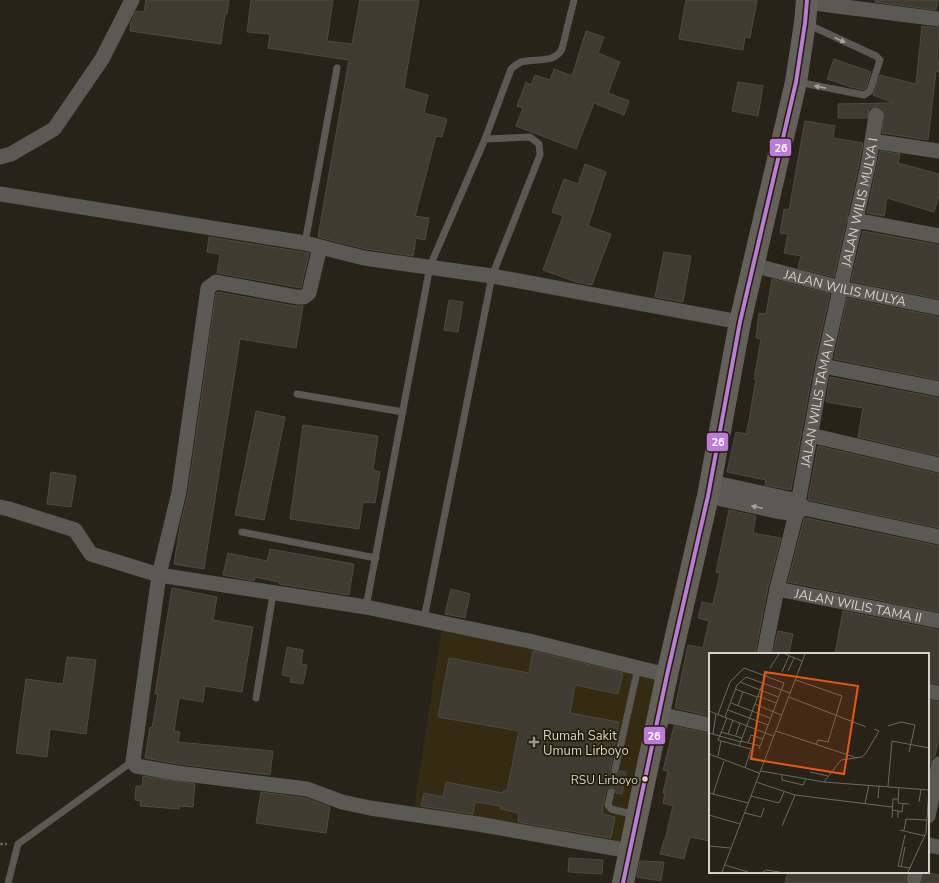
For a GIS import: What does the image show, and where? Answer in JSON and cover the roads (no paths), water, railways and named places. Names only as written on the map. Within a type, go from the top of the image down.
[{"type":"highway","points":[[624,883],[658,714],[709,489],[752,265],[796,82],[807,1]]},
{"type":"street","points":[[0,157],[11,154],[54,129],[102,59],[132,0]]},
{"type":"street","points":[[807,1],[939,19]]},
{"type":"street","name":"JALAN WILIS MULYA I","points":[[841,288],[872,141],[876,115]]},
{"type":"street","points":[[872,141],[939,151]]},
{"type":"street","points":[[0,194],[313,245],[364,258],[430,266],[492,276],[740,322]]},
{"type":"street","points":[[855,220],[939,236]]},
{"type":"street","points":[[313,245],[309,293],[304,297],[216,282],[208,288],[179,492],[159,575],[133,761],[136,766],[177,773],[307,789],[342,802],[370,808],[478,824],[630,851]]},
{"type":"street","name":"JALAN WILIS MULYA","points":[[752,265],[841,288],[939,308]]},
{"type":"street","name":"JALAN WILIS TAMA IV","points":[[764,653],[778,589],[799,508],[810,435],[823,366],[841,288]]},
{"type":"street","points":[[823,366],[939,389]]},
{"type":"street","points":[[810,435],[939,465]]},
{"type":"street","points":[[709,489],[939,537]]},
{"type":"street","points":[[0,507],[75,530],[91,554],[159,575],[273,594],[366,607],[529,641],[667,675]]},
{"type":"street","name":"JALAN WILIS TAMA II","points":[[778,589],[939,621]]},
{"type":"street","points":[[929,691],[939,693]]},
{"type":"street","points":[[658,714],[709,725]]},
{"type":"street","points":[[929,810],[936,769]]},
{"type":"street","points":[[929,845],[939,848]]},
{"type":"lane","points":[[366,607],[430,266],[485,139],[511,69],[522,62],[553,58],[559,55],[562,49],[574,0]]},
{"type":"lane","points":[[796,82],[864,95],[870,91],[880,60],[876,56],[805,24]]},
{"type":"lane","points":[[313,245],[337,68]]},
{"type":"lane","points":[[424,619],[492,276],[540,155],[539,144],[530,137],[485,139]]},
{"type":"lane","points":[[297,394],[403,412]]},
{"type":"lane","points":[[242,532],[376,558]]},
{"type":"lane","points":[[256,698],[273,594]]},
{"type":"lane","points":[[615,770],[638,668]]},
{"type":"lane","points":[[8,883],[18,844],[133,761]]},
{"type":"lane","points":[[611,792],[608,805],[611,809],[637,815]]},
{"type":"place","name":"Rumah Sakit Umum Lirboyo","points":[[534,742]]},
{"type":"place","name":"RSU Lirboyo","points":[[645,779]]}]
